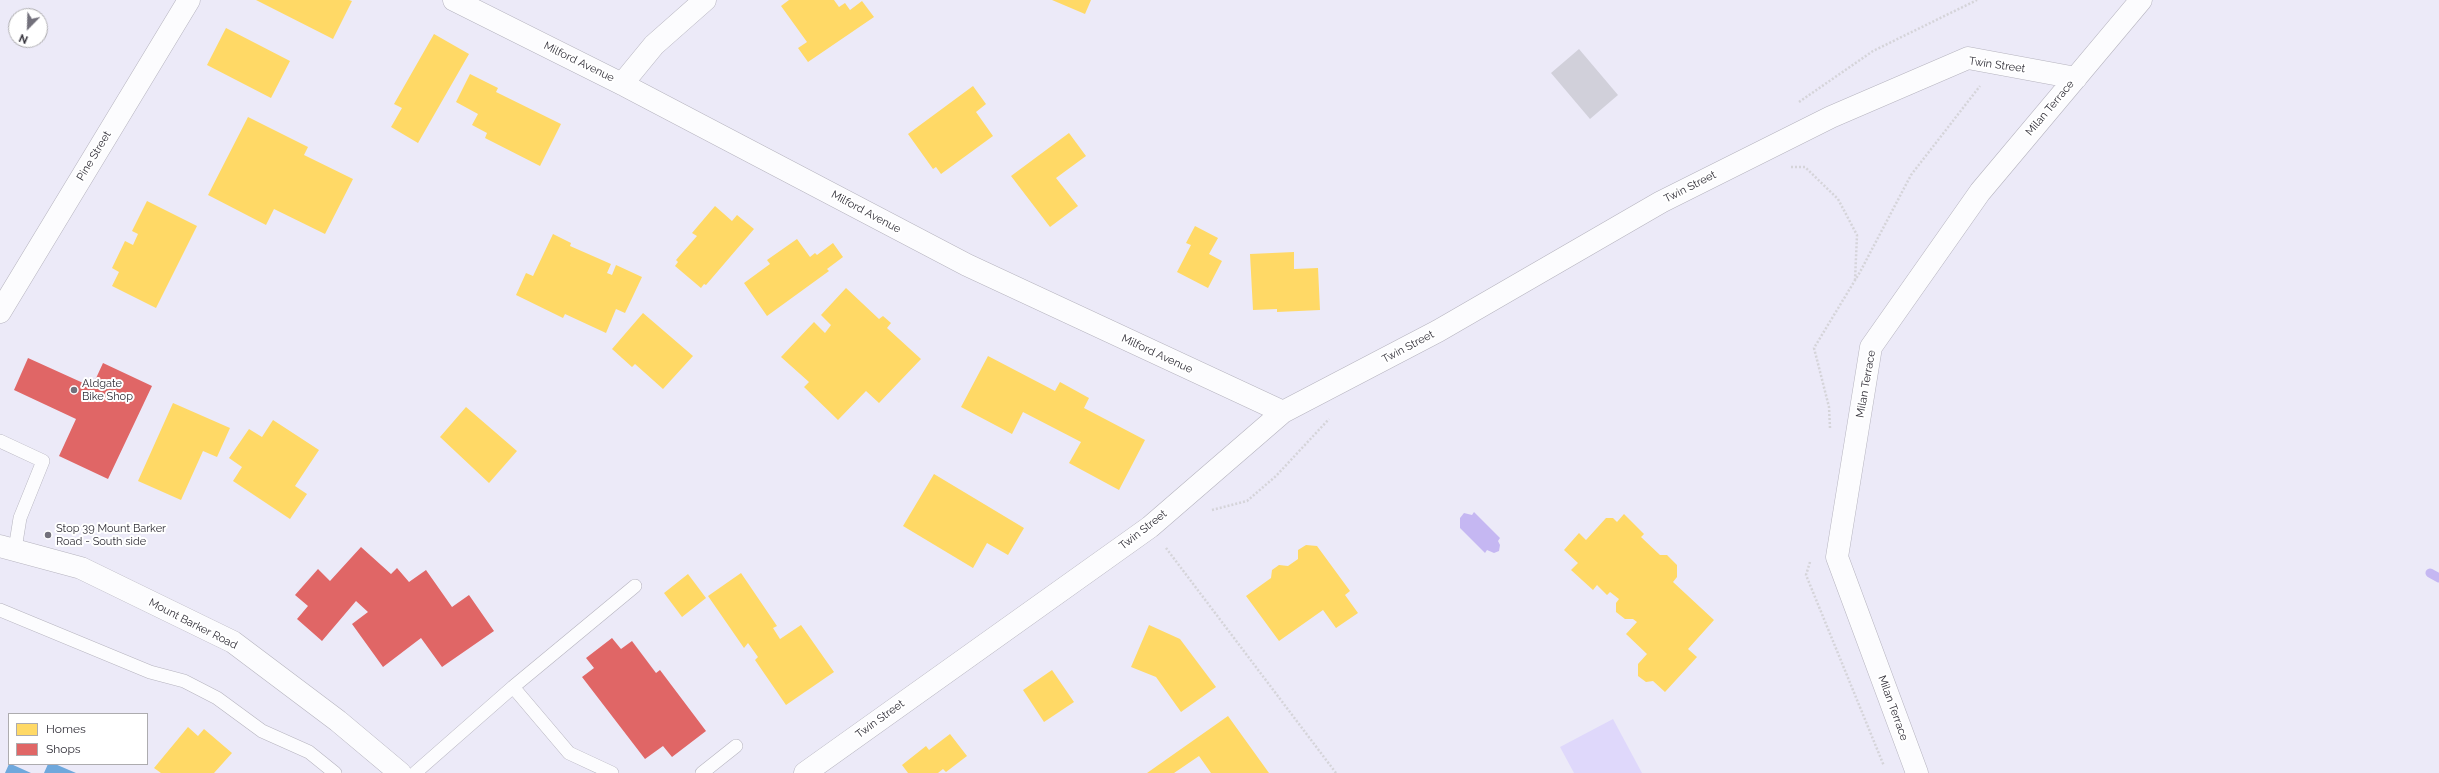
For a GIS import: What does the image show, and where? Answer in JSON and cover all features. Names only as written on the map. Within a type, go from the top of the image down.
[{"type":"street","name":"Pine Street","points":[[0,312],[188,0]]},
{"type":"street","name":"Milford Avenue","points":[[454,0],[622,84],[967,265],[1283,412]]},
{"type":"street","points":[[622,84],[654,45],[705,0]]},
{"type":"street","name":"Milan Terrace","points":[[1917,773],[1837,557],[1871,347],[1980,192],[2141,0]]},
{"type":"street","name":"Twin Street","points":[[805,773],[1150,527],[1283,412],[1438,331],[1661,202],[1831,117],[1968,58],[2076,78]]},
{"type":"street","name":"Mount Barker Road","points":[[7,548],[81,568],[233,642],[338,721],[400,773]]},
{"type":"lane","points":[[0,442],[43,461],[7,548]]},
{"type":"lane","points":[[415,773],[513,687],[636,586]]},
{"type":"lane","points":[[0,610],[150,672],[184,681],[217,698],[262,731],[309,752],[335,773]]},
{"type":"lane","points":[[513,687],[570,753],[612,773]]},
{"type":"lane","points":[[702,773],[736,746]]},
{"type":"path","points":[[1797,104],[1873,51],[1977,0]]},
{"type":"path","points":[[1790,167],[1806,167],[1838,199],[1857,235],[1855,280]]},
{"type":"path","points":[[1210,510],[1248,501],[1276,476],[1333,415]]},
{"type":"path","points":[[1150,527],[1336,773]]},
{"type":"shaded area","points":[[1474,512],[1500,538],[1498,541],[1500,545],[1499,551],[1494,553],[1487,550],[1485,553],[1460,528],[1460,518],[1464,513],[1472,515]]},
{"type":"shaded area","points":[[1613,719],[1642,773],[1574,773],[1560,747]]},
{"type":"building: Homes","points":[[256,0],[349,0],[352,1],[333,39]]},
{"type":"building: Homes","points":[[789,0],[834,0],[839,7],[845,3],[850,10],[862,1],[874,17],[808,62],[798,48],[807,42],[781,6]]},
{"type":"building: Homes","points":[[1052,0],[1091,0],[1085,14]]},
{"type":"building: Homes","points":[[226,28],[290,61],[271,98],[207,65]]},
{"type":"building: Homes","points":[[434,34],[469,54],[418,143],[391,127],[402,108],[394,104]]},
{"type":"building: Homes","points":[[470,74],[498,88],[496,92],[561,124],[540,166],[485,138],[487,133],[472,125],[478,114],[456,102]]},
{"type":"building: Homes","points":[[973,86],[986,104],[976,112],[993,136],[941,174],[936,167],[933,169],[908,134]]},
{"type":"building: Homes","points":[[248,117],[308,147],[304,155],[353,179],[325,234],[274,209],[266,225],[208,195]]},
{"type":"building: Homes","points":[[1069,133],[1086,156],[1056,178],[1078,206],[1050,227],[1011,176]]},
{"type":"building: Homes","points":[[147,201],[197,226],[156,308],[112,286],[119,272],[112,268],[125,241],[133,245],[138,234],[132,231]]},
{"type":"building: Homes","points":[[715,206],[732,221],[737,215],[754,229],[706,285],[704,284],[701,288],[675,266],[678,262],[676,260],[697,236],[692,233]]},
{"type":"building: Homes","points":[[1195,226],[1218,238],[1209,254],[1222,261],[1208,288],[1177,272],[1191,245],[1186,243]]},
{"type":"building: Homes","points":[[553,234],[571,243],[570,246],[611,264],[607,273],[612,275],[616,265],[642,277],[625,313],[616,309],[606,333],[565,314],[563,318],[516,295],[526,273],[533,276]]},
{"type":"building: Homes","points":[[797,239],[810,257],[815,253],[817,255],[833,243],[843,257],[827,269],[829,271],[767,316],[744,283],[770,264],[767,260]]},
{"type":"building: Homes","points":[[1294,252],[1294,269],[1318,268],[1320,310],[1277,312],[1277,309],[1253,310],[1250,254]]},
{"type":"building: Homes","points":[[846,288],[879,319],[883,316],[891,323],[887,328],[921,359],[879,403],[866,391],[838,420],[804,387],[809,382],[781,357],[814,322],[825,333],[831,325],[821,315]]},
{"type":"building: Homes","points":[[643,313],[693,356],[663,389],[635,364],[632,367],[612,349]]},
{"type":"building: Homes","points":[[988,356],[1055,391],[1060,382],[1089,398],[1084,408],[1145,440],[1119,490],[1069,463],[1081,442],[1023,412],[1012,434],[961,407]]},
{"type":"building: Homes","points":[[173,403],[230,428],[217,457],[203,451],[181,500],[138,481]]},
{"type":"building: Homes","points":[[466,407],[517,451],[489,483],[440,437]]},
{"type":"building: Homes","points":[[273,420],[319,450],[295,486],[307,494],[290,519],[233,481],[242,467],[229,458],[249,429],[262,437]]},
{"type":"building: Homes","points":[[934,474],[1024,528],[1008,555],[987,543],[973,568],[903,526]]},
{"type":"building: Homes","points":[[1624,514],[1644,534],[1641,537],[1660,555],[1667,555],[1677,565],[1677,577],[1673,582],[1714,620],[1688,649],[1697,657],[1665,692],[1653,681],[1646,682],[1638,676],[1638,664],[1647,654],[1626,634],[1637,622],[1633,619],[1625,619],[1616,612],[1616,603],[1619,599],[1610,592],[1607,595],[1597,585],[1593,590],[1571,570],[1578,563],[1564,550],[1579,533],[1586,540],[1606,518],[1613,518],[1617,522]]},
{"type":"building: Homes","points":[[1306,545],[1317,546],[1350,591],[1345,595],[1358,613],[1336,628],[1323,610],[1279,641],[1246,596],[1271,578],[1272,570],[1279,565],[1288,566],[1298,559],[1298,550]]},
{"type":"building: Homes","points":[[741,573],[777,626],[773,628],[780,639],[801,625],[834,672],[786,705],[755,660],[758,657],[748,643],[744,648],[708,596]]},
{"type":"building: Homes","points":[[688,574],[706,598],[682,617],[664,593]]},
{"type":"building: Homes","points":[[1149,625],[1180,639],[1216,687],[1181,712],[1156,677],[1131,667]]},
{"type":"building: Homes","points":[[1052,670],[1074,702],[1044,722],[1023,690]]},
{"type":"building: Homes","points":[[1228,716],[1269,773],[1211,773],[1199,756],[1174,773],[1147,773]]},
{"type":"building: Homes","points":[[188,727],[198,736],[204,729],[232,753],[214,773],[161,773],[154,768]]},
{"type":"building: Homes","points":[[950,734],[967,756],[946,772],[943,769],[938,773],[908,773],[902,765],[926,746],[929,750]]},
{"type":"building: Shops","points":[[28,358],[92,387],[103,363],[152,386],[108,479],[59,456],[76,419],[14,390]]},
{"type":"building: Shops","points":[[361,547],[391,574],[397,568],[409,582],[426,570],[452,607],[469,595],[494,631],[442,667],[421,638],[383,667],[352,624],[368,612],[356,601],[322,641],[297,619],[308,606],[295,595],[318,569],[330,581]]},
{"type":"building: Shops","points":[[612,638],[621,649],[632,641],[656,673],[660,670],[706,731],[672,757],[663,746],[645,759],[582,677],[594,668],[586,658]]},
{"type":"building: Schools","points":[[9,765],[13,765],[31,773],[5,773]]},
{"type":"building: Schools","points":[[48,765],[57,765],[76,773],[44,773]]},
{"type":"building: Other","points":[[1579,49],[1618,95],[1590,119],[1551,73]]},
{"type":"waterway","points":[[2430,573],[2439,578]]},
{"type":"place","name":"Aldgate Bike Shop","points":[[74,390]]},
{"type":"place","name":"Stop 39 Mount Barker Road - South side","points":[[48,535]]}]
